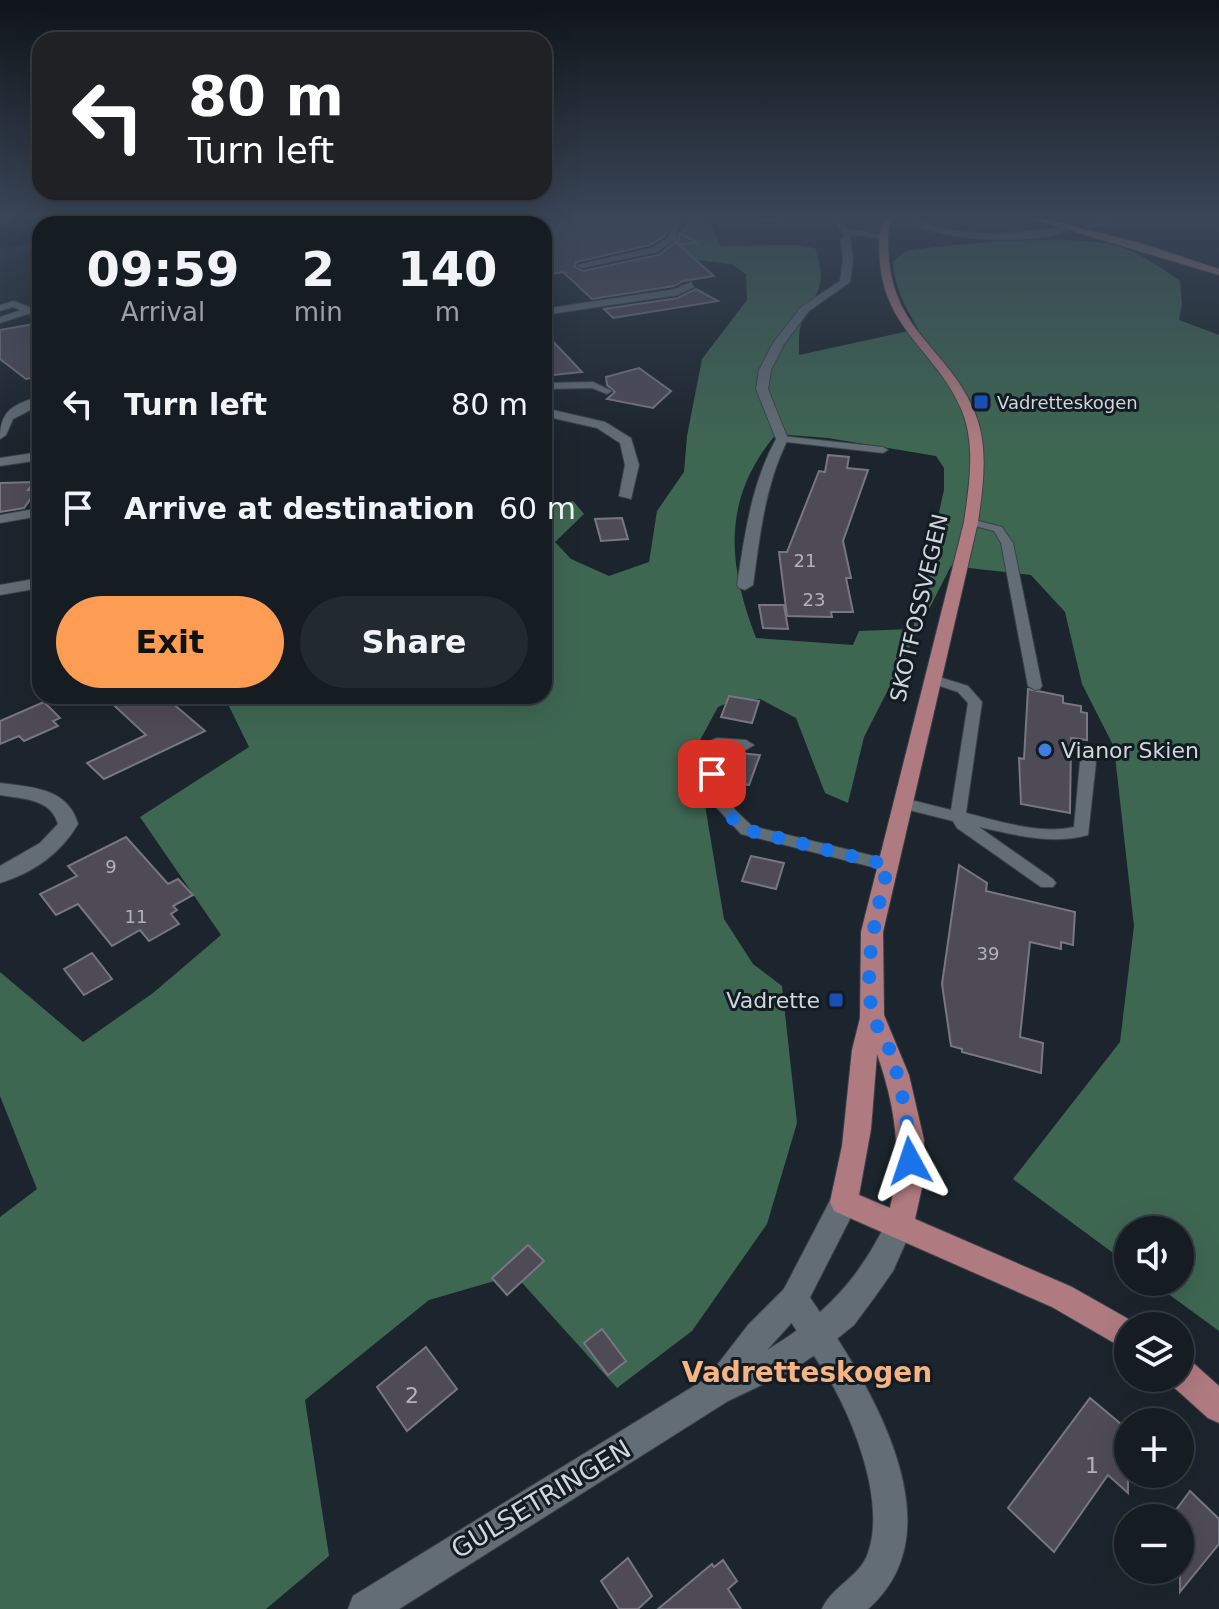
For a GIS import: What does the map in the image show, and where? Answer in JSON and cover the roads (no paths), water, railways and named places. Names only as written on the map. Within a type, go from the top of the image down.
[{"type":"main road","name":"SKOTFOSSVEGEN","points":[[844,1202],[857,1147],[863,1102],[864,1051],[872,1015],[869,969],[872,932],[971,522],[977,465],[974,426],[953,384],[905,325],[889,294]]},
{"type":"main road","name":"SKOTFOSSVEGEN","points":[[872,1015],[890,1051],[909,1141],[910,1181],[899,1226]]},
{"type":"main road","points":[[844,1202],[1062,1297],[1114,1328]]},
{"type":"main road","points":[[1194,1385],[1219,1407]]},
{"type":"street","points":[[552,311],[664,294]]},
{"type":"street","points":[[745,585],[756,509],[769,464],[782,439],[777,420],[764,398],[765,370],[779,343],[805,309],[827,294]]},
{"type":"street","points":[[0,308],[32,300]]},
{"type":"street","points":[[14,304],[32,308]]},
{"type":"street","points":[[0,320],[32,310]]},
{"type":"street","points":[[0,435],[4,418],[32,404]]},
{"type":"street","points":[[552,414],[601,425],[619,434],[632,455],[626,496]]},
{"type":"street","points":[[0,462],[32,457]]},
{"type":"street","points":[[0,519],[32,513]]},
{"type":"street","points":[[0,590],[32,584]]},
{"type":"street","points":[[0,789],[55,800],[64,807],[68,824],[60,838],[45,850],[0,875]]},
{"type":"street","name":"GULSETRINGEN","points":[[717,1390],[759,1336],[794,1299],[844,1202]]},
{"type":"street","name":"GULSETRINGEN","points":[[366,1609],[717,1390],[780,1360],[817,1335],[843,1314],[864,1288],[883,1261],[899,1226]]},
{"type":"street","points":[[794,1299],[851,1386],[868,1425],[882,1471],[888,1511],[889,1536],[883,1565],[866,1588],[840,1609]]},
{"type":"lane","points":[[552,386],[585,385],[607,391]]},
{"type":"lane","points":[[782,439],[883,450]]},
{"type":"lane","points":[[971,522],[998,529],[1007,543],[1035,686]]},
{"type":"lane","points":[[933,679],[963,689],[975,702],[958,815],[963,824],[1047,883]]},
{"type":"lane","points":[[746,745],[717,743],[711,754],[712,774],[719,800],[735,823],[747,830],[888,865]]},
{"type":"lane","points":[[903,803],[1034,833],[1074,836],[1082,831],[1088,762]]},
{"type":"place","name":"Vadretteskogen","points":[[981,402]]},
{"type":"place","name":"Vianor Skien","points":[[1045,750]]},
{"type":"place","name":"Vadrette","points":[[836,1000]]},
{"type":"district","name":"Vadretteskogen","points":[[807,1372]]}]
